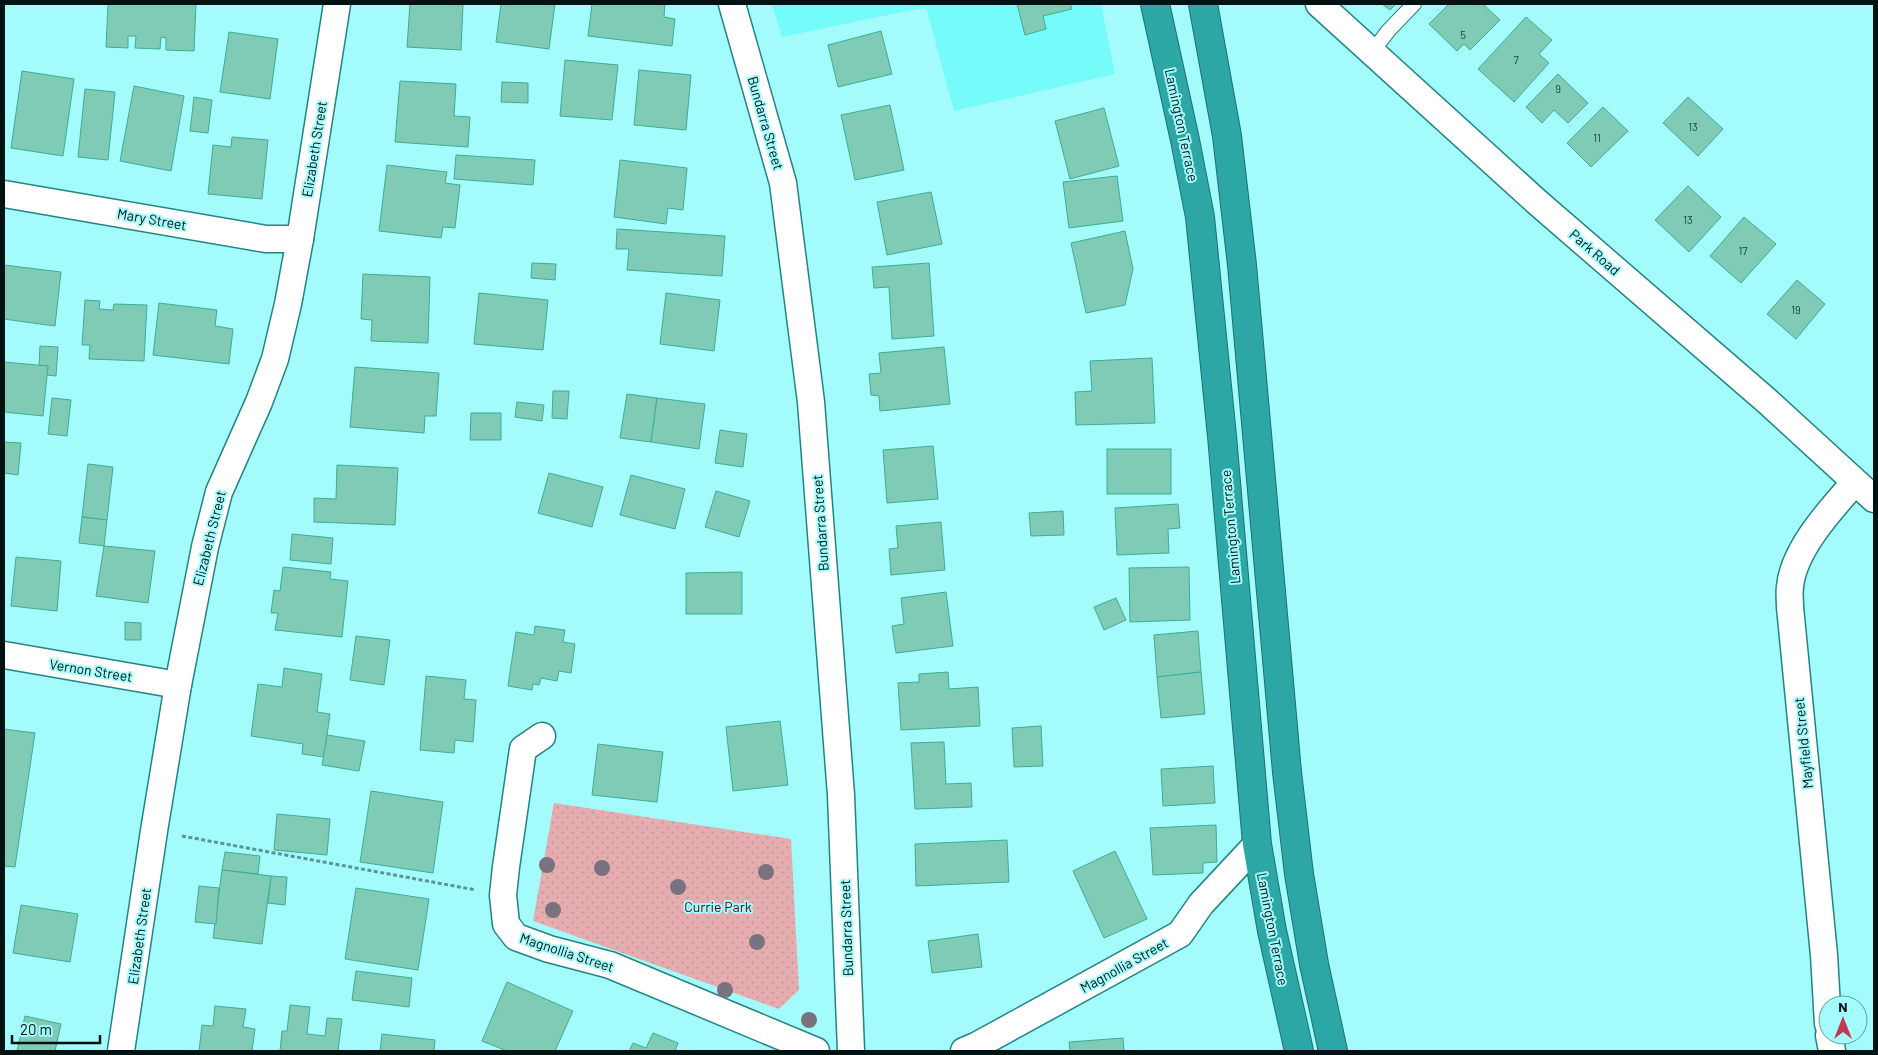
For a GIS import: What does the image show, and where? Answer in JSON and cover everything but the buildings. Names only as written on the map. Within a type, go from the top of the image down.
[{"type":"highway","name":"Lamington Terrace","points":[[1155,4],[1186,140],[1200,218],[1222,436],[1257,844],[1272,931],[1299,1051]]},
{"type":"highway","points":[[1203,4],[1228,136],[1242,265],[1287,772],[1299,874],[1314,964],[1333,1051]]},
{"type":"street","name":"Elizabeth Street","points":[[121,1051],[178,685],[204,547],[219,492],[259,402],[275,359],[288,304],[300,239],[337,4]]},
{"type":"street","name":"Bundarra Street","points":[[732,4],[783,183],[811,402],[841,795],[850,1051]]},
{"type":"street","name":"Park Road","points":[[1318,4],[1537,202],[1767,401],[1874,499]]},
{"type":"street","name":"Mary Street","points":[[4,194],[266,239],[300,239]]},
{"type":"street","name":"Mayfield Street","points":[[1826,995],[1790,607],[1790,586],[1795,566],[1821,521],[1855,482]]},
{"type":"street","name":"Vernon Street","points":[[4,655],[178,685]]},
{"type":"street","name":"Magnollia Street","points":[[542,736],[523,749],[506,867],[504,895],[506,924],[516,937],[550,949],[610,965],[816,1051]]},
{"type":"street","name":"Magnollia Street","points":[[964,1051],[1180,934],[1201,904],[1257,844]]},
{"type":"lane","points":[[1372,52],[1389,30],[1414,4]]},
{"type":"path","points":[[154,831],[504,895]]},
{"type":"shaded area","points":[[772,4],[1101,4],[1115,74],[954,111],[926,7],[782,37]]},
{"type":"green space","name":"Currie Park","points":[[554,803],[791,839],[799,990],[779,1009],[533,921]]}]
